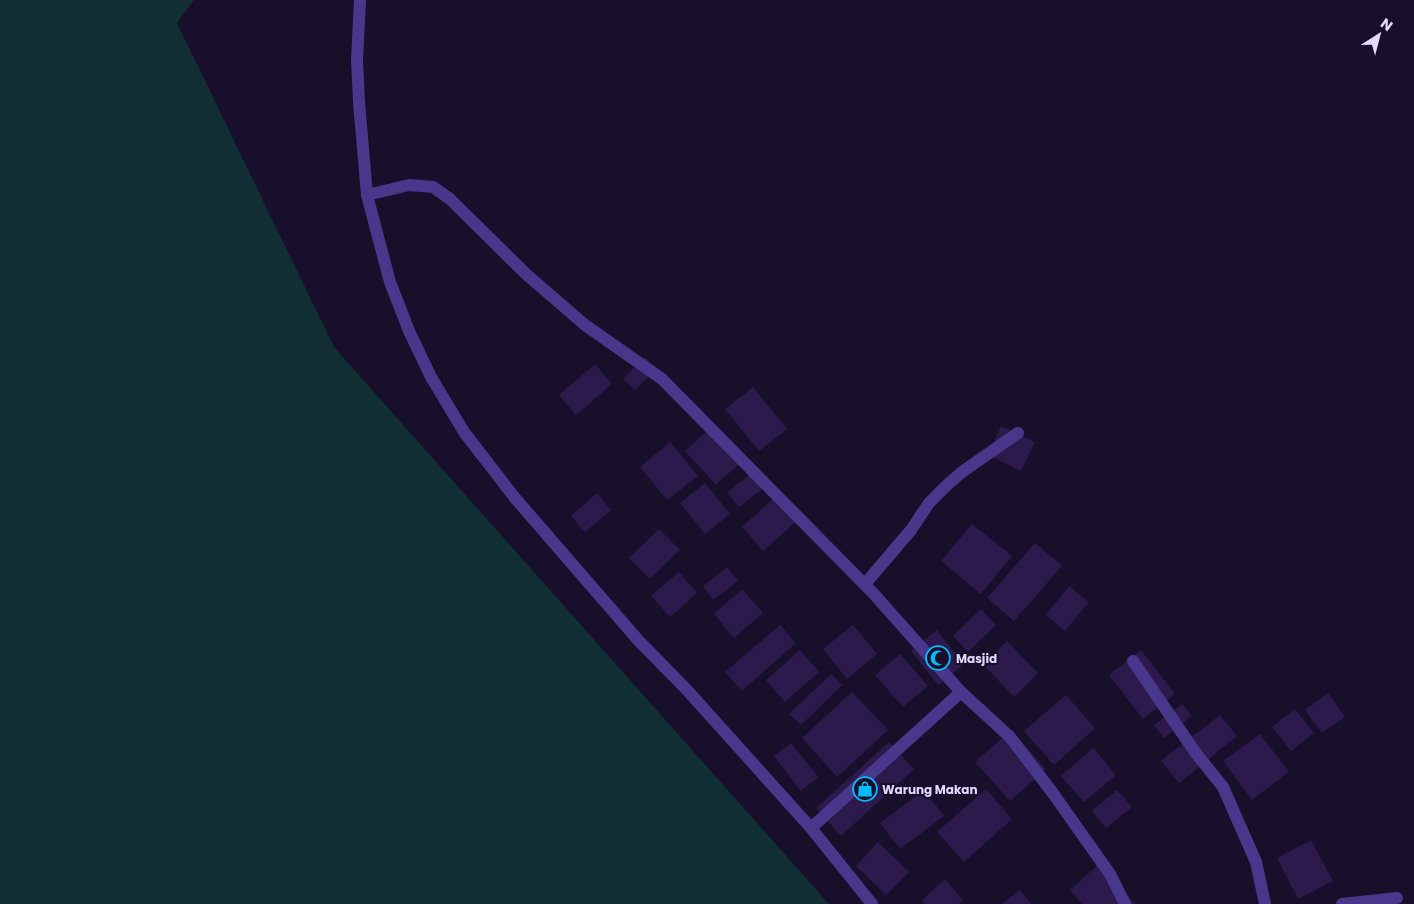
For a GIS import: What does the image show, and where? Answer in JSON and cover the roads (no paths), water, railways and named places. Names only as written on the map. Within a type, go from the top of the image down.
[{"type":"street","points":[[360,0],[357,60],[358,93],[368,196],[390,282],[409,331],[431,377],[464,432],[515,498],[638,640],[687,690],[811,828],[872,904]]},
{"type":"street","points":[[368,196],[409,184],[433,187],[450,199],[526,274],[585,325],[662,379],[865,584],[961,692],[1010,737],[1110,874],[1125,904]]},
{"type":"street","points":[[865,584],[911,530],[929,503],[946,486],[962,472],[1018,433]]},
{"type":"street","points":[[1133,662],[1195,752],[1222,787],[1256,862],[1265,904]]},
{"type":"street","points":[[811,828],[961,692]]},
{"type":"street","points":[[1342,904],[1396,898]]},
{"type":"place","name":"Masjid","points":[[938,658]]},
{"type":"place","name":"Warung Makan","points":[[865,789]]}]
